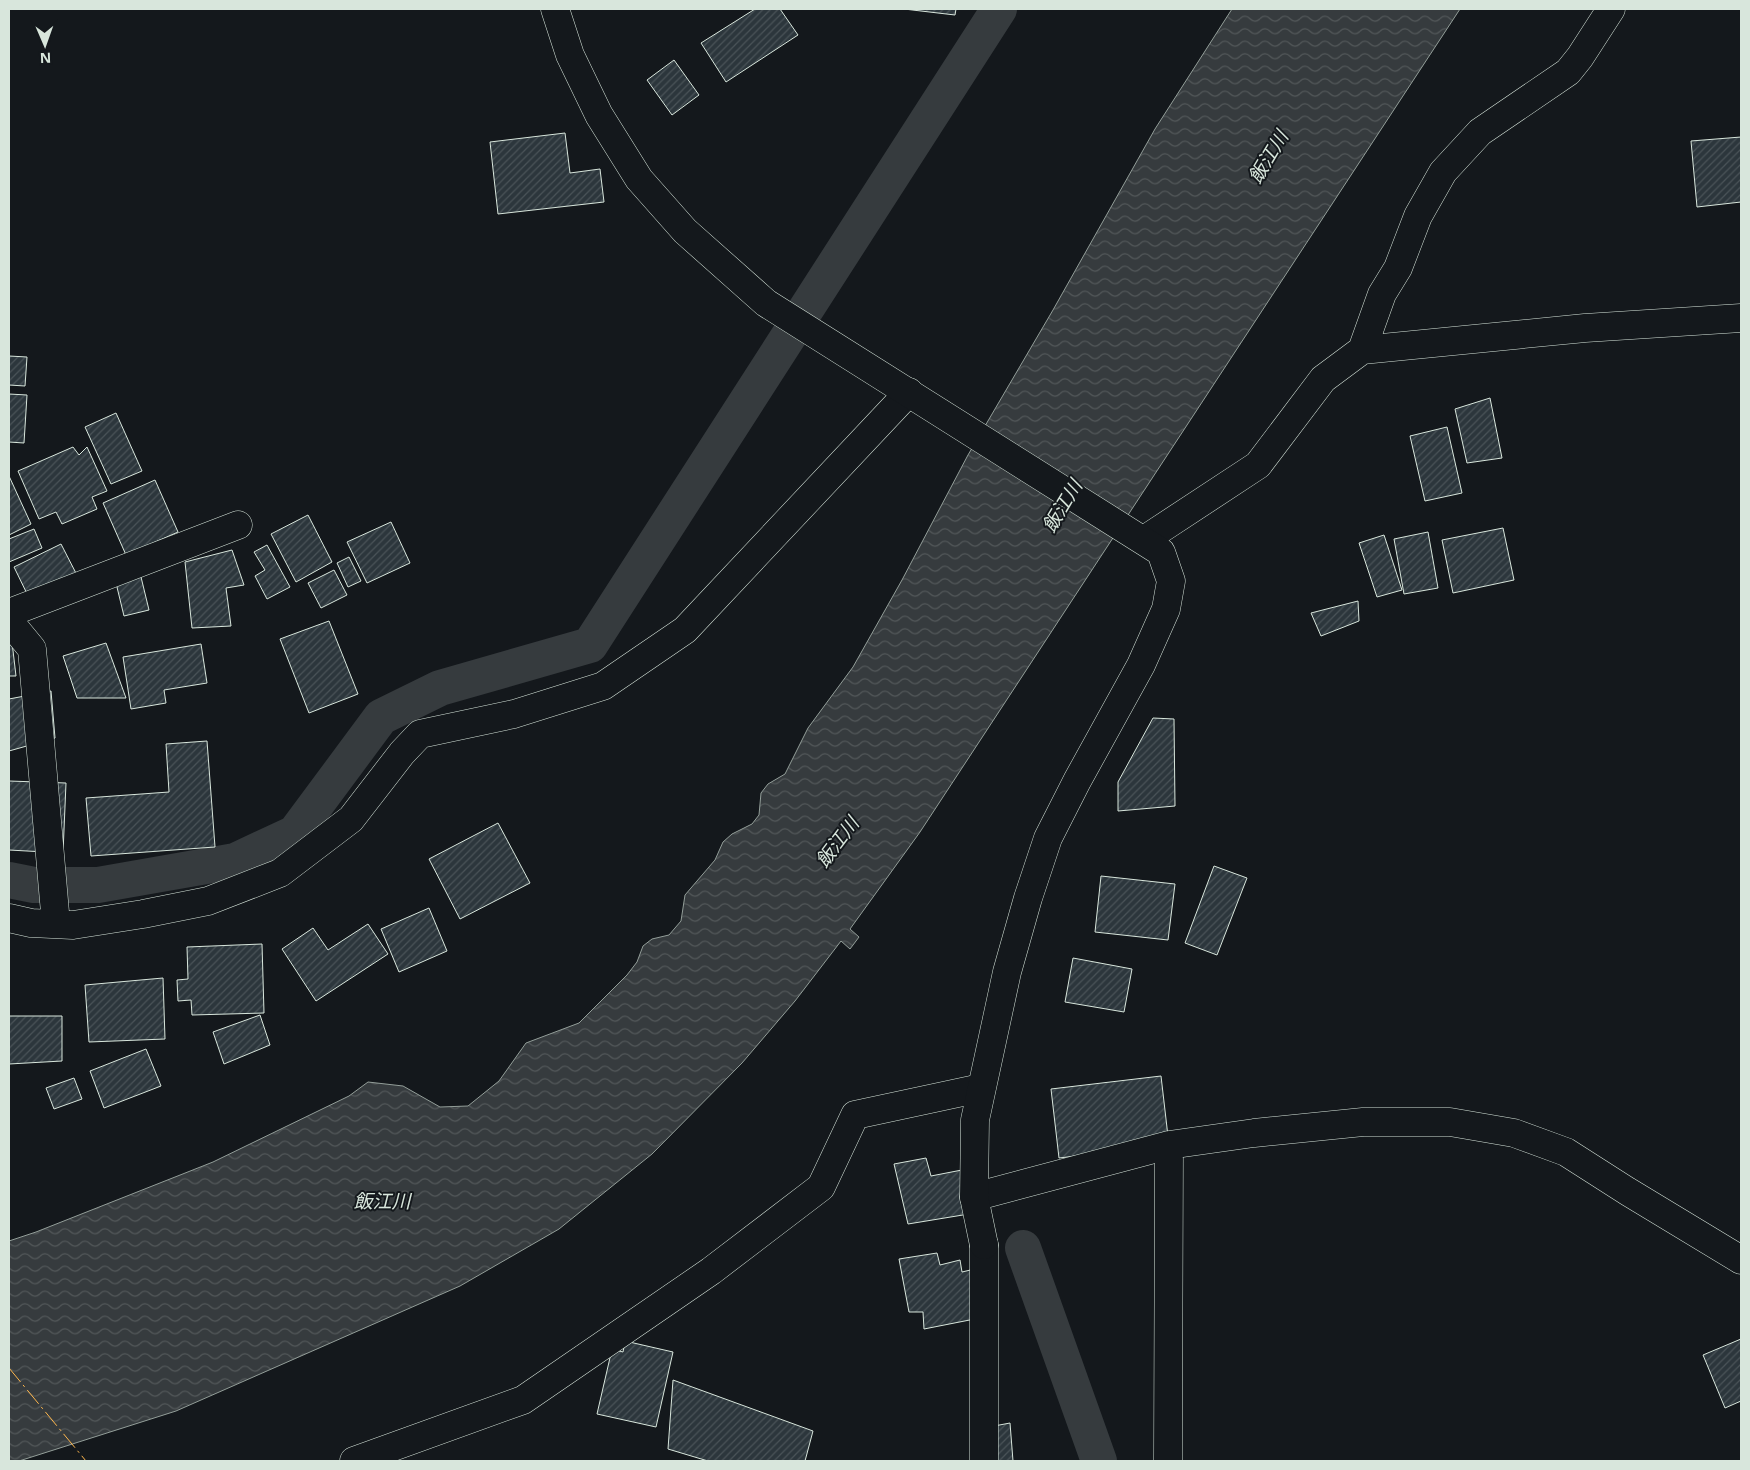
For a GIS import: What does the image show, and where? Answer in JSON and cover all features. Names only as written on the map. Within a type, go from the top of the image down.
[{"type":"street","points":[[556,9],[570,55],[599,115],[639,179],[685,232],[766,303],[1161,552],[1171,582],[1166,609],[1141,665],[1048,838],[1028,898],[1007,972],[975,1120],[974,1198],[984,1245],[984,1461]]},
{"type":"street","points":[[1362,350],[1382,294],[1398,268],[1418,216],[1443,172],[1480,132],[1568,72],[1611,9]]},
{"type":"street","points":[[1144,540],[1258,464],[1323,380],[1362,350],[1585,328],[1741,318]]},
{"type":"street","points":[[9,918],[31,923],[73,925],[134,916],[208,901],[280,872],[351,820],[402,753],[420,734],[514,714],[603,686],[685,630],[920,399]]},
{"type":"street","points":[[9,613],[238,526]]},
{"type":"street","points":[[9,621],[32,649],[56,924]]},
{"type":"street","points":[[354,1461],[523,1400],[695,1282],[821,1187],[855,1115],[982,1088]]},
{"type":"street","points":[[974,1198],[1169,1145],[1254,1133],[1363,1122],[1450,1122],[1514,1133],[1566,1152],[1741,1260]]},
{"type":"street","points":[[1168,1461],[1169,1145]]},
{"type":"water","name":"飯江川","points":[[1232,9],[1460,9],[920,832],[850,929],[859,937],[850,949],[841,941],[795,1001],[742,1063],[652,1154],[559,1229],[460,1286],[176,1411],[19,1461],[9,1461],[9,1241],[213,1162],[349,1096],[368,1082],[403,1086],[440,1107],[468,1106],[499,1081],[526,1043],[579,1023],[627,975],[637,962],[643,946],[652,939],[669,935],[681,921],[685,895],[715,860],[723,842],[732,834],[752,824],[759,815],[761,793],[768,784],[785,774],[808,728],[853,667],[902,580],[968,455],[1053,310],[1155,129]]},
{"type":"building","points":[[755,9],[780,9],[798,35],[726,82],[701,43]]},
{"type":"building","points":[[904,9],[956,9],[955,15]]},
{"type":"building","points":[[674,60],[699,95],[672,115],[647,80]]},
{"type":"building","points":[[565,133],[570,173],[600,169],[604,202],[498,214],[490,142]]},
{"type":"building","points":[[1741,137],[1741,202],[1697,207],[1691,141]]},
{"type":"building","points":[[9,356],[27,357],[25,386],[9,385]]},
{"type":"building","points":[[9,394],[27,395],[24,443],[9,442]]},
{"type":"building","points":[[1490,398],[1502,458],[1467,463],[1455,409]]},
{"type":"building","points":[[116,413],[142,471],[111,484],[85,427]]},
{"type":"building","points":[[1447,427],[1462,493],[1425,501],[1410,436]]},
{"type":"building","points":[[73,447],[79,455],[87,447],[107,491],[92,497],[97,509],[62,524],[56,512],[39,519],[18,471]]},
{"type":"building","points":[[9,476],[31,524],[9,535]]},
{"type":"building","points":[[155,480],[178,532],[126,555],[103,503]]},
{"type":"building","points":[[308,515],[332,562],[296,582],[271,534]]},
{"type":"building","points":[[391,522],[410,563],[367,583],[347,542]]},
{"type":"building","points":[[1503,528],[1514,580],[1453,593],[1442,540]]},
{"type":"building","points":[[34,529],[42,548],[9,562],[9,539]]},
{"type":"building","points":[[1428,532],[1438,588],[1404,594],[1394,539]]},
{"type":"building","points":[[1384,535],[1402,590],[1377,597],[1359,543]]},
{"type":"building","points":[[61,544],[80,581],[32,604],[14,567]]},
{"type":"building","points":[[267,545],[290,587],[267,599],[255,576],[265,570],[254,552]]},
{"type":"building","points":[[232,550],[244,585],[226,588],[231,626],[192,628],[185,562]]},
{"type":"building","points":[[349,557],[361,581],[348,587],[337,563]]},
{"type":"building","points":[[334,570],[347,595],[321,608],[308,583]]},
{"type":"building","points":[[141,577],[149,610],[124,616],[116,583]]},
{"type":"building","points":[[1358,601],[1359,621],[1321,636],[1311,613]]},
{"type":"building","points":[[9,617],[16,676],[9,676]]},
{"type":"building","points":[[329,621],[358,694],[309,713],[280,639]]},
{"type":"building","points":[[106,643],[126,698],[77,698],[63,656]]},
{"type":"building","points":[[201,644],[207,683],[164,690],[166,703],[131,709],[123,657]]},
{"type":"building","points":[[51,691],[55,738],[9,751],[9,699]]},
{"type":"building","points":[[1153,718],[1174,719],[1175,806],[1118,811],[1118,782]]},
{"type":"building","points":[[207,741],[215,847],[91,856],[86,798],[169,792],[166,744]]},
{"type":"building","points":[[9,781],[66,783],[63,853],[9,850]]},
{"type":"building","points":[[498,823],[530,883],[460,919],[429,859]]},
{"type":"building","points":[[1214,866],[1247,878],[1217,955],[1185,943]]},
{"type":"building","points":[[1101,876],[1175,884],[1168,940],[1095,932]]},
{"type":"building","points":[[429,908],[447,951],[399,972],[381,929]]},
{"type":"building","points":[[368,924],[388,954],[316,1001],[282,949],[313,928],[328,950]]},
{"type":"building","points":[[262,944],[264,1013],[192,1015],[191,1000],[178,1001],[177,980],[188,979],[187,947]]},
{"type":"building","points":[[1073,958],[1132,969],[1124,1012],[1065,1002]]},
{"type":"building","points":[[163,978],[165,1039],[89,1042],[85,985]]},
{"type":"building","points":[[260,1015],[270,1045],[224,1064],[213,1032]]},
{"type":"building","points":[[9,1016],[62,1016],[62,1061],[9,1064]]},
{"type":"building","points":[[146,1049],[161,1086],[104,1108],[90,1071]]},
{"type":"building","points":[[1161,1076],[1169,1145],[1059,1158],[1051,1089]]},
{"type":"building","points":[[74,1078],[82,1099],[54,1109],[46,1088]]},
{"type":"building","points":[[926,1158],[931,1176],[967,1169],[975,1213],[908,1224],[894,1164]]},
{"type":"building","points":[[937,1253],[940,1265],[960,1260],[962,1272],[983,1267],[995,1315],[924,1329],[923,1312],[909,1312],[899,1259]]},
{"type":"building","points":[[1741,1339],[1741,1401],[1725,1408],[1703,1355]]},
{"type":"building","points":[[625,1341],[673,1352],[656,1427],[597,1414],[612,1349],[623,1352]]},
{"type":"building","points":[[673,1380],[813,1431],[805,1461],[708,1461],[668,1449]]},
{"type":"building","points":[[1010,1423],[1013,1461],[976,1461],[973,1430]]},
{"type":"waterway","points":[[9,880],[34,885],[98,885],[235,861],[295,833],[381,717],[440,688],[590,645],[999,9]]},
{"type":"waterway","points":[[1023,1248],[1099,1461]]},
{"type":"power","points":[[9,1368],[86,1461]]}]
